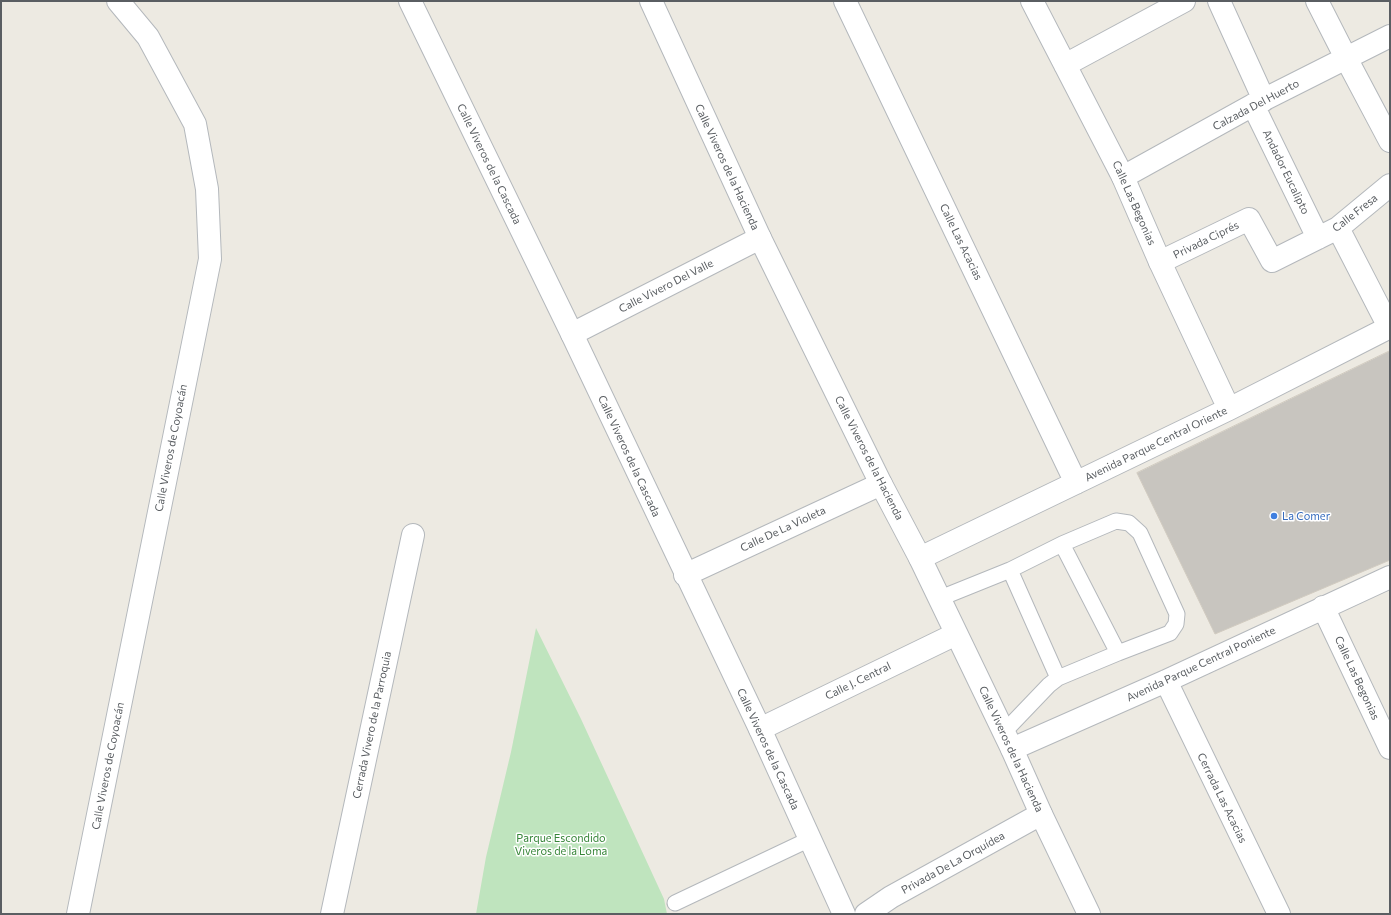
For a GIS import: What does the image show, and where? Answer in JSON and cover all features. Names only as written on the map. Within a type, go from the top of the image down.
[{"type":"street","name":"Calle Viveros de Coyoacán","points":[[78,914],[210,259],[207,189],[195,124],[148,37],[118,1]]},
{"type":"street","name":"Calle Viveros de la Cascada","points":[[410,1],[572,334],[760,729],[844,914]]},
{"type":"street","name":"Calle Viveros de la Hacienda","points":[[651,1],[760,238],[881,484],[920,558],[938,599],[1008,741],[1089,914]]},
{"type":"street","name":"Calle Las Acacias","points":[[845,1],[1076,483]]},
{"type":"street","name":"Calle Las Begonias","points":[[1032,1],[1123,177],[1160,262],[1229,409]]},
{"type":"street","points":[[1065,65],[1184,1]]},
{"type":"street","name":"Andador Eucalipto","points":[[1219,1],[1258,102],[1318,238]]},
{"type":"street","points":[[1317,1],[1390,141]]},
{"type":"street","name":"Calzada Del Huerto","points":[[1123,177],[1258,102],[1390,36]]},
{"type":"street","name":"Calle Fresa","points":[[1318,238],[1338,228],[1390,186]]},
{"type":"street","name":"Privada Ciprés","points":[[1160,262],[1249,218],[1272,261],[1318,238]]},
{"type":"street","points":[[1338,228],[1390,327]]},
{"type":"street","name":"Calle Vivero Del Valle","points":[[572,334],[760,238]]},
{"type":"street","name":"Avenida Parque Central Oriente","points":[[920,558],[1229,409],[1390,327]]},
{"type":"street","name":"Calle De La Violeta","points":[[686,575],[881,484]]},
{"type":"street","name":"Cerrada Vivero de la Parroquia","points":[[332,914],[413,535]]},
{"type":"street","name":"Avenida Parque Central Poniente","points":[[1008,741],[1166,681],[1390,577]]},
{"type":"street","name":"Calle Las Begonias","points":[[1323,607],[1390,748]]},
{"type":"street","name":"Calle J. Central","points":[[760,729],[956,634]]},
{"type":"street","name":"Cerrada Las Acacias","points":[[1166,681],[1279,914]]},
{"type":"street","name":"Privada De La Orquídea","points":[[866,914],[891,897],[1041,814]]},
{"type":"lane","points":[[938,599],[1010,570],[1062,544],[1116,521],[1129,524],[1140,533],[1177,614],[1176,624],[1170,633],[1058,678],[1049,685],[1008,741]]},
{"type":"lane","points":[[1062,544],[1118,653]]},
{"type":"lane","points":[[1010,570],[1058,678]]},
{"type":"lane","points":[[675,902],[810,839]]},
{"type":"green space","name":"Parque Escondido Viveros de la Loma","points":[[536,628],[581,719],[664,899],[667,914],[476,914],[486,857],[511,752]]},
{"type":"building","name":"La Comer","points":[[1390,351],[1390,560],[1215,634],[1137,473]]},
{"type":"place","name":"La Comer","points":[[1274,516]]}]
